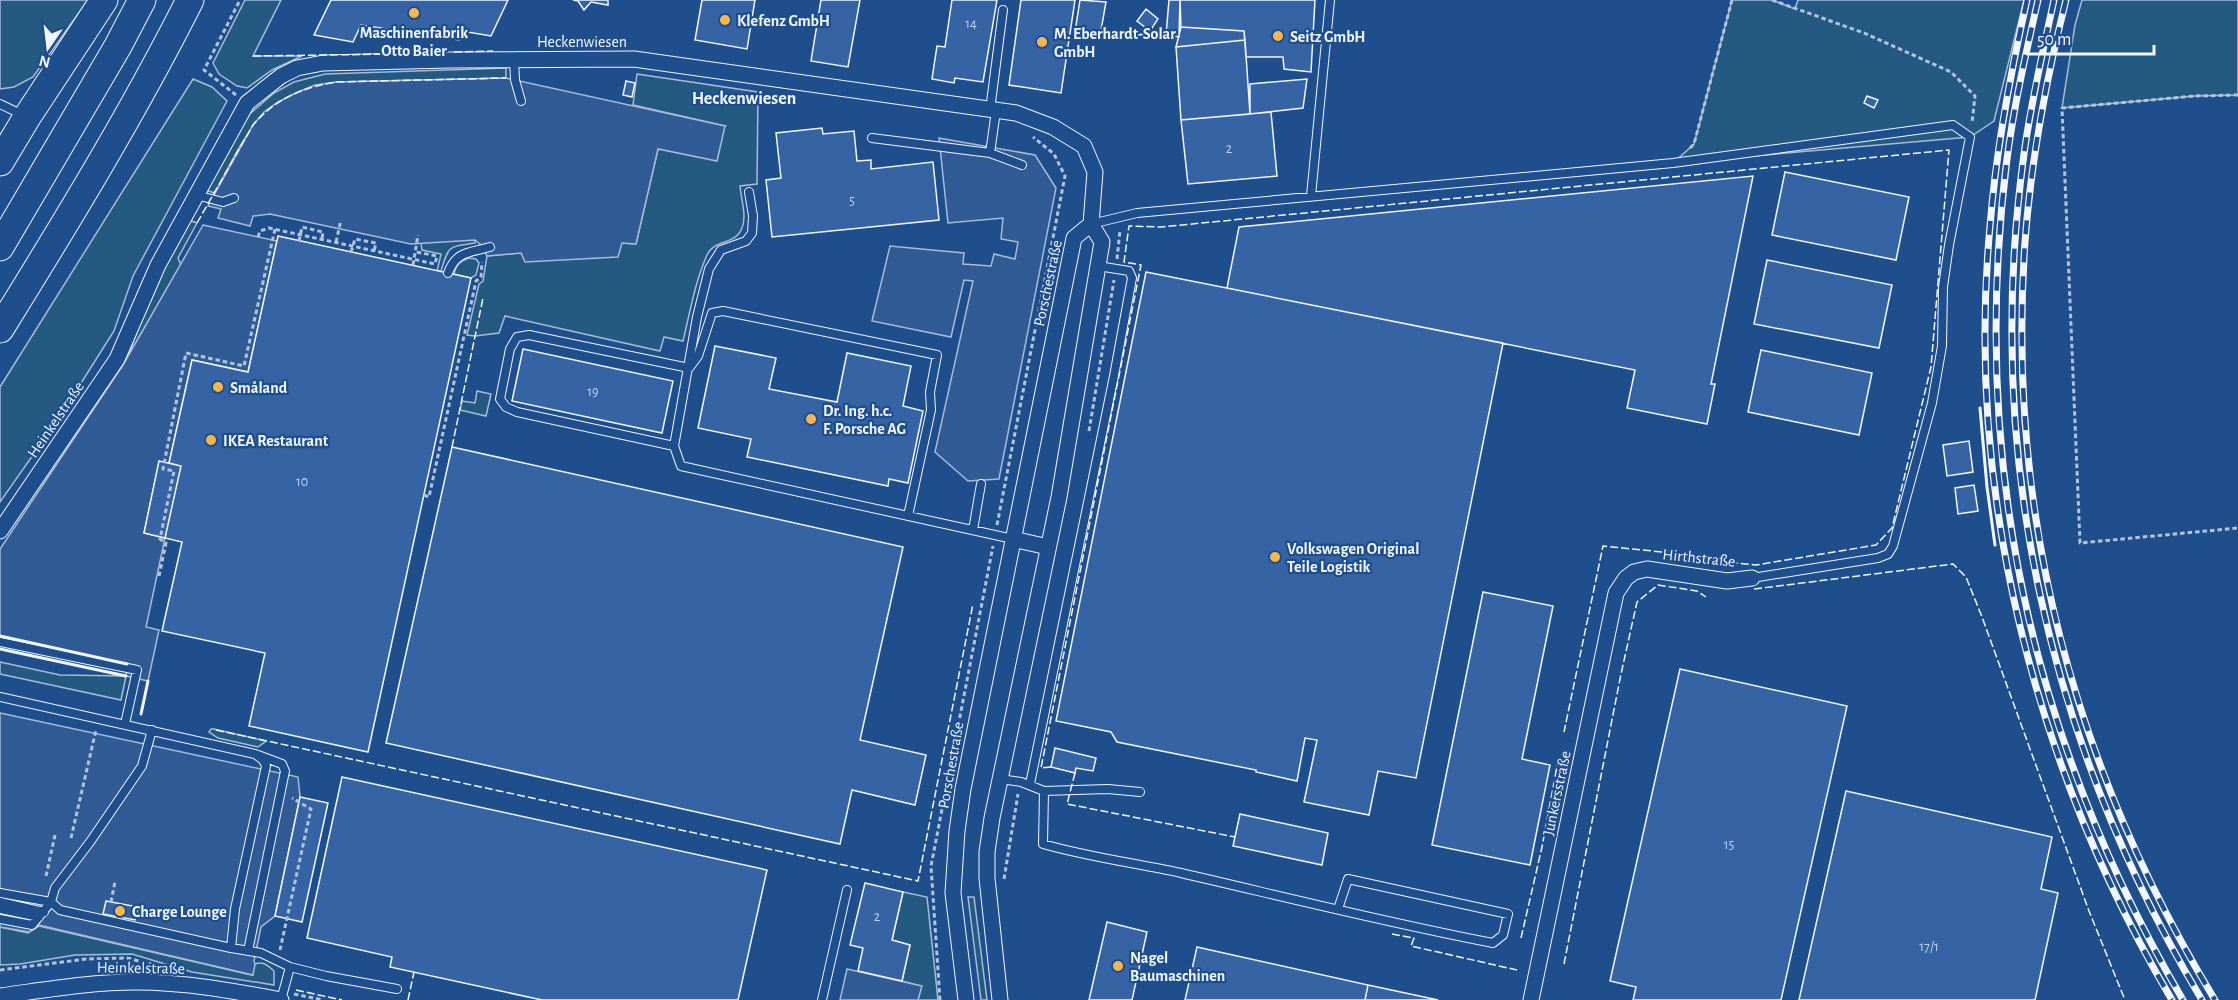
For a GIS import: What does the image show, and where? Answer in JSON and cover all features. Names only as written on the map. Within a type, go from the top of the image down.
[{"type":"highway","points":[[0,162],[104,0]]},
{"type":"highway","points":[[0,247],[107,66],[142,0]]},
{"type":"highway","points":[[0,329],[80,202],[160,60],[190,0]]},
{"type":"street","name":"Heckenwiesen","points":[[134,324],[158,265],[247,103],[281,76],[297,68],[323,63],[634,59],[1016,113],[1053,127],[1084,146],[1095,172],[1091,224]]},
{"type":"street","points":[[1000,1000],[987,870],[989,840],[1048,546],[1102,242],[1091,224]]},
{"type":"street","name":"Porschestraße","points":[[966,1000],[953,893],[957,831],[963,789],[1074,238],[1091,224]]},
{"type":"street","name":"Heinkelstraße","points":[[0,531],[120,362],[134,324]]},
{"type":"street","points":[[1013,539],[1048,546]]},
{"type":"street","name":"Hirthstraße","points":[[1616,593],[1626,578],[1634,572],[1647,569],[1727,581],[1752,578]]},
{"type":"street","name":"Junkersstraße","points":[[1531,1000],[1616,593]]},
{"type":"street","name":"Heinkelstraße","points":[[0,996],[76,985],[137,982],[209,987],[281,1000]]},
{"type":"lane","points":[[1311,196],[1330,0]]},
{"type":"lane","points":[[990,153],[1003,10]]},
{"type":"lane","points":[[514,60],[515,80],[521,101]]},
{"type":"lane","points":[[0,104],[27,117]]},
{"type":"lane","points":[[1091,224],[1137,213],[1672,163],[1953,125],[1970,137],[1943,287],[1942,346],[1932,403],[1893,546],[1888,554],[1878,558],[1752,578]]},
{"type":"lane","points":[[872,138],[990,153],[1022,165]]},
{"type":"lane","points":[[749,192],[753,216],[752,233],[746,241],[722,250],[709,269],[697,317],[674,446],[681,466],[1013,539]]},
{"type":"lane","points":[[196,195],[223,202],[234,198]]},
{"type":"lane","points":[[448,273],[453,261],[460,255],[486,248]]},
{"type":"lane","points":[[1030,784],[1132,278],[1129,271],[1098,266]]},
{"type":"lane","points":[[689,368],[698,356],[712,313],[723,311],[937,355],[930,392],[932,410],[908,516]]},
{"type":"lane","points":[[674,446],[517,412],[506,407],[500,399],[510,350],[517,337],[529,335],[689,368]]},
{"type":"lane","points":[[973,530],[981,484]]},
{"type":"lane","points":[[0,642],[137,670],[125,724]]},
{"type":"lane","points":[[0,697],[255,754],[282,764],[285,771],[248,951]]},
{"type":"lane","points":[[0,919],[32,925],[51,902],[55,888],[142,766],[152,730]]},
{"type":"lane","points":[[231,948],[235,909],[266,766],[263,760],[255,754]]},
{"type":"lane","points":[[1000,779],[1030,784],[1044,791],[1108,789],[1140,792]]},
{"type":"lane","points":[[1044,791],[1043,844],[1338,909],[1493,943],[1503,935],[1508,914],[1348,879],[1338,909]]},
{"type":"lane","points":[[822,1000],[847,890]]},
{"type":"lane","points":[[0,892],[51,902],[60,910],[261,953],[290,967],[326,976],[397,989]]},
{"type":"lane","points":[[0,902],[41,914]]},
{"type":"lane","points":[[0,909],[41,914]]},
{"type":"lane","points":[[281,1000],[290,967]]},
{"type":"path","points":[[240,0],[204,70],[247,103]]},
{"type":"path","points":[[1672,163],[1694,144],[1732,0]]},
{"type":"path","points":[[1772,0],[1864,33],[1951,72],[1975,96],[1970,137]]},
{"type":"path","points":[[2238,95],[2195,96],[2062,108],[2080,543],[2238,528]]},
{"type":"path","points":[[336,242],[341,220]]},
{"type":"path","points":[[299,241],[302,227],[323,232],[322,239]]},
{"type":"path","points":[[258,237],[264,229],[275,229],[435,264],[437,256],[416,252]]},
{"type":"path","points":[[159,576],[166,543],[160,539],[174,471],[163,469],[186,353],[244,366],[275,229]]},
{"type":"path","points":[[413,265],[418,235]]},
{"type":"path","points":[[351,252],[355,239],[376,243],[374,251]]},
{"type":"path","points":[[437,433],[442,434],[476,281],[481,277],[486,248]]},
{"type":"path","points":[[460,326],[466,327],[476,281]]},
{"type":"path","points":[[448,383],[453,384],[462,345]]},
{"type":"path","points":[[424,495],[429,497],[450,399]]},
{"type":"path","points":[[168,496],[174,497]]},
{"type":"path","points":[[163,523],[168,525]]},
{"type":"path","points":[[71,838],[96,730]]},
{"type":"path","points":[[46,876],[55,835]]},
{"type":"path","points":[[111,902],[115,882]]},
{"type":"path","points":[[0,970],[86,959],[127,958]]},
{"type":"shaded area","points":[[0,0],[88,0],[33,77],[14,87],[0,89]]},
{"type":"shaded area","points":[[245,0],[281,0],[253,56],[302,56],[272,70],[247,88],[237,86],[219,74],[213,63]]},
{"type":"shaded area","points":[[1732,0],[1772,0],[1795,9],[1798,0],[2024,0],[1994,121],[1970,137],[1673,163],[1694,144]]},
{"type":"shaded area","points":[[2082,0],[2238,0],[2238,95],[2195,96],[2062,108],[2075,25]]},
{"type":"shaded area","points":[[506,68],[506,78],[337,82],[311,87],[290,95],[259,119],[237,151],[215,193],[205,190],[245,118],[274,93],[294,82],[325,74]]},
{"type":"shaded area","points":[[637,74],[758,92],[757,184],[740,186],[744,218],[739,233],[730,240],[715,246],[707,255],[696,286],[683,341],[664,337],[660,351],[505,316],[499,333],[467,335],[479,284],[483,281],[487,256],[622,243],[636,244],[658,149],[725,126],[633,105]]},
{"type":"shaded area","points":[[506,78],[725,126],[717,161],[658,149],[636,244],[622,243],[618,257],[525,262],[521,253],[487,256],[475,240],[411,244],[270,214],[253,216],[250,226],[218,218],[221,209],[208,206],[253,125],[264,112],[296,93],[315,85],[337,82]]},
{"type":"shaded area","points":[[193,79],[212,87],[227,101],[133,276],[114,331],[59,418],[0,502],[0,387]]},
{"type":"shaded area","points":[[939,138],[1035,155],[1056,188],[999,479],[968,481],[935,452],[973,281],[964,280],[951,337],[872,321],[890,246],[964,253],[963,264],[991,266],[994,254],[1015,259],[1018,242],[1001,239],[1003,218],[948,223]]},
{"type":"shaded area","points":[[189,220],[197,223],[178,258],[181,265],[128,356],[150,297]]},
{"type":"shaded area","points":[[203,225],[277,241],[248,372],[192,360],[169,463],[159,462],[144,533],[165,538],[146,627],[159,630],[148,681],[126,676],[127,664],[0,636],[0,549],[123,365]]},
{"type":"shaded area","points":[[475,240],[475,243],[459,245],[451,249],[441,271],[437,271],[441,254],[422,250],[421,243]]},
{"type":"shaded area","points":[[469,258],[476,259],[479,263],[476,275],[471,278],[454,274],[459,264]]},
{"type":"shaded area","points":[[477,391],[491,394],[486,416],[460,410],[462,401],[475,403]]},
{"type":"shaded area","points":[[0,662],[60,675],[126,676],[121,700],[0,674]]},
{"type":"shaded area","points":[[0,713],[298,777],[300,797],[275,916],[261,927],[253,975],[39,925],[29,932],[0,927]]},
{"type":"shaded area","points":[[211,729],[266,741],[258,747],[218,738],[209,732]]},
{"type":"shaded area","points":[[903,892],[927,897],[938,1000],[918,1000],[921,986],[902,981],[910,945],[892,940]]},
{"type":"shaded area","points":[[968,897],[974,897],[987,1000],[981,1000]]},
{"type":"shaded area","points":[[39,926],[252,975],[255,964],[263,964],[274,971],[274,985],[192,972],[132,954],[75,955],[0,965],[0,927],[28,933]]},
{"type":"shaded area","points":[[847,969],[922,986],[918,1000],[840,1000]]},
{"type":"building","name":"Maschinenfabrik Otto Baier","points":[[331,0],[508,0],[491,36],[462,31],[459,40],[361,25],[353,42],[314,35]]},
{"type":"building","points":[[573,0],[608,0],[608,5],[591,2],[584,10],[578,1]]},
{"type":"building","name":"Klefenz GmbH","points":[[702,0],[755,0],[747,49],[695,40]]},
{"type":"building","points":[[821,0],[860,0],[848,67],[811,61]]},
{"type":"building","points":[[952,0],[997,0],[983,82],[955,78],[954,83],[932,79],[937,46],[945,47]]},
{"type":"building","name":"M. Eberhardt-Solar GmbH","points":[[1021,0],[1075,0],[1061,93],[1009,85]]},
{"type":"building","points":[[1080,0],[1106,2],[1100,36],[1075,32]]},
{"type":"building","points":[[1169,0],[1180,0],[1179,37],[1166,35]]},
{"type":"building","name":"Seitz GmbH","points":[[1180,0],[1315,0],[1311,72],[1284,69],[1283,57],[1246,57],[1244,31],[1181,27]]},
{"type":"building","points":[[1146,9],[1158,19],[1150,31],[1137,21]]},
{"type":"building","points":[[1181,27],[1244,31],[1245,40],[1176,47]]},
{"type":"building","points":[[1245,40],[1250,114],[1181,120],[1176,47]]},
{"type":"building","points":[[1307,79],[1303,108],[1250,114],[1250,84]]},
{"type":"building","points":[[626,81],[635,83],[632,97],[623,95]]},
{"type":"building","points":[[1867,96],[1878,100],[1874,108],[1864,103]]},
{"type":"building","points":[[1271,112],[1277,176],[1188,184],[1181,120]]},
{"type":"building","points":[[822,128],[823,134],[854,131],[857,161],[871,160],[871,169],[933,162],[939,220],[772,237],[766,180],[781,178],[776,133]]},
{"type":"building","points":[[1785,172],[1909,197],[1896,260],[1772,235]]},
{"type":"building","points":[[1753,176],[1711,384],[1715,384],[1707,424],[1627,408],[1635,370],[1227,288],[1239,227]]},
{"type":"building","points":[[278,236],[471,278],[368,752],[249,726],[265,653],[162,631],[182,542],[165,538],[181,466],[169,463],[192,360],[248,372]]},
{"type":"building","points":[[1767,260],[1892,285],[1879,348],[1754,324]]},
{"type":"building","name":"Volkswagen Original Teile Logistik","points":[[1146,272],[1503,343],[1416,778],[1378,771],[1369,815],[1304,802],[1317,740],[1305,738],[1297,781],[1256,772],[1256,770],[1117,742],[1111,732],[1056,721]]},
{"type":"building","name":"Dr. Ing. h.c. F. Porsche AG","points":[[715,346],[776,358],[769,389],[837,402],[847,353],[911,366],[903,406],[923,411],[908,483],[889,479],[888,486],[747,457],[751,439],[698,428]]},
{"type":"building","points":[[523,349],[673,381],[662,433],[512,401]]},
{"type":"building","points":[[1761,350],[1872,373],[1859,435],[1748,412]]},
{"type":"building","points":[[1969,441],[1973,472],[1947,476],[1943,445]]},
{"type":"building","points":[[452,447],[903,547],[860,740],[926,755],[915,805],[852,790],[840,844],[386,743]]},
{"type":"building","points":[[159,461],[181,466],[165,538],[144,533]]},
{"type":"building","points":[[1974,485],[1978,511],[1958,514],[1955,488]]},
{"type":"building","points":[[1483,592],[1553,606],[1522,759],[1550,765],[1530,865],[1432,845]]},
{"type":"building","points":[[1680,669],[1847,706],[1781,1000],[1633,1000],[1636,987],[1610,981]]},
{"type":"building","points":[[1055,748],[1096,758],[1093,771],[1076,768],[1075,773],[1051,767]]},
{"type":"building","points":[[342,777],[767,870],[738,1000],[542,1000],[390,967],[392,957],[307,938]]},
{"type":"building","points":[[1846,791],[2052,837],[2041,889],[2058,893],[2035,1000],[1799,1000]]},
{"type":"building","points":[[300,797],[328,803],[302,922],[275,916]]},
{"type":"building","points":[[1240,814],[1328,833],[1322,865],[1233,846]]},
{"type":"building","points":[[865,883],[903,892],[892,940],[910,945],[902,981],[858,971],[863,948],[850,945]]},
{"type":"building","name":"Charge Lounge","points":[[106,901],[138,907],[135,920],[103,914]]},
{"type":"building","name":"Nagel Baumaschinen","points":[[1107,922],[1147,932],[1132,1000],[1089,1000]]},
{"type":"building","points":[[1197,947],[1368,985],[1365,1000],[1185,1000]]},
{"type":"building","points":[[1368,985],[1438,1000],[1365,1000]]},
{"type":"railway","points":[[2027,0],[2004,113],[1990,226],[1985,327],[1989,428],[2000,528],[2020,627],[2048,725],[2082,819],[2124,911],[2172,1000]]},
{"type":"railway","points":[[2038,0],[2010,139],[1997,271],[1997,381],[2006,489],[2023,594],[2050,699],[2086,801],[2130,901],[2183,1000]]},
{"type":"railway","points":[[2054,0],[2024,154],[2014,266],[2013,376],[2021,485],[2039,592],[2067,698],[2103,801],[2148,902],[2202,1000]]},
{"type":"railway","points":[[2066,0],[2040,120],[2025,242],[2022,343],[2027,443],[2040,540],[2060,636],[2088,730],[2123,822],[2166,912],[2215,1000]]},
{"type":"fence","points":[[454,52],[493,51]]},
{"type":"fence","points":[[253,56],[397,54]]},
{"type":"fence","points":[[197,223],[253,125],[271,108],[290,96],[313,87],[337,82],[506,78]]},
{"type":"fence","points":[[1051,767],[1041,768],[1141,265],[1124,262],[1129,226],[1161,227],[1949,150],[1931,367],[1892,528],[1876,545],[1756,565],[1693,559],[1672,553],[1603,546],[1564,732]]},
{"type":"fence","points":[[452,447],[483,298]]},
{"type":"fence","points":[[1754,589],[1953,564],[1966,577],[2089,911],[2125,1000]]},
{"type":"fence","points":[[1564,964],[1637,602],[1658,585],[1697,591],[1706,597]]},
{"type":"fence","points":[[216,730],[918,881],[973,604]]},
{"type":"fence","points":[[1521,938],[1542,847],[1558,761]]},
{"type":"fence","points":[[1075,773],[1067,804],[1235,837]]},
{"type":"fence","points":[[1392,934],[1414,938],[1411,946],[1517,970]]},
{"type":"fence","points":[[408,1000],[414,972]]},
{"type":"fence","points":[[296,990],[342,1000]]},
{"type":"wall","points":[[1980,408],[1995,545]]},
{"type":"wall","points":[[0,636],[127,664]]},
{"type":"wall","points":[[0,649],[126,676]]},
{"type":"wall","points":[[141,714],[148,681]]},
{"type":"place","name":"Maschinenfabrik Otto Baier","points":[[414,13]]},
{"type":"place","name":"Klefenz GmbH","points":[[725,20]]},
{"type":"place","name":"Seitz GmbH","points":[[1278,36]]},
{"type":"place","name":"M. Eberhardt-Solar GmbH","points":[[1042,42]]},
{"type":"place","name":"Småland","points":[[218,387]]},
{"type":"place","name":"Dr. Ing. h.c. F. Porsche AG","points":[[811,419]]},
{"type":"place","name":"IKEA Restaurant","points":[[211,440]]},
{"type":"place","name":"Volkswagen Original Teile Logistik","points":[[1275,557]]},
{"type":"place","name":"Charge Lounge","points":[[120,911]]},
{"type":"place","name":"Nagel Baumaschinen","points":[[1118,966]]},
{"type":"district","name":"Heckenwiesen","points":[[744,98]]}]
